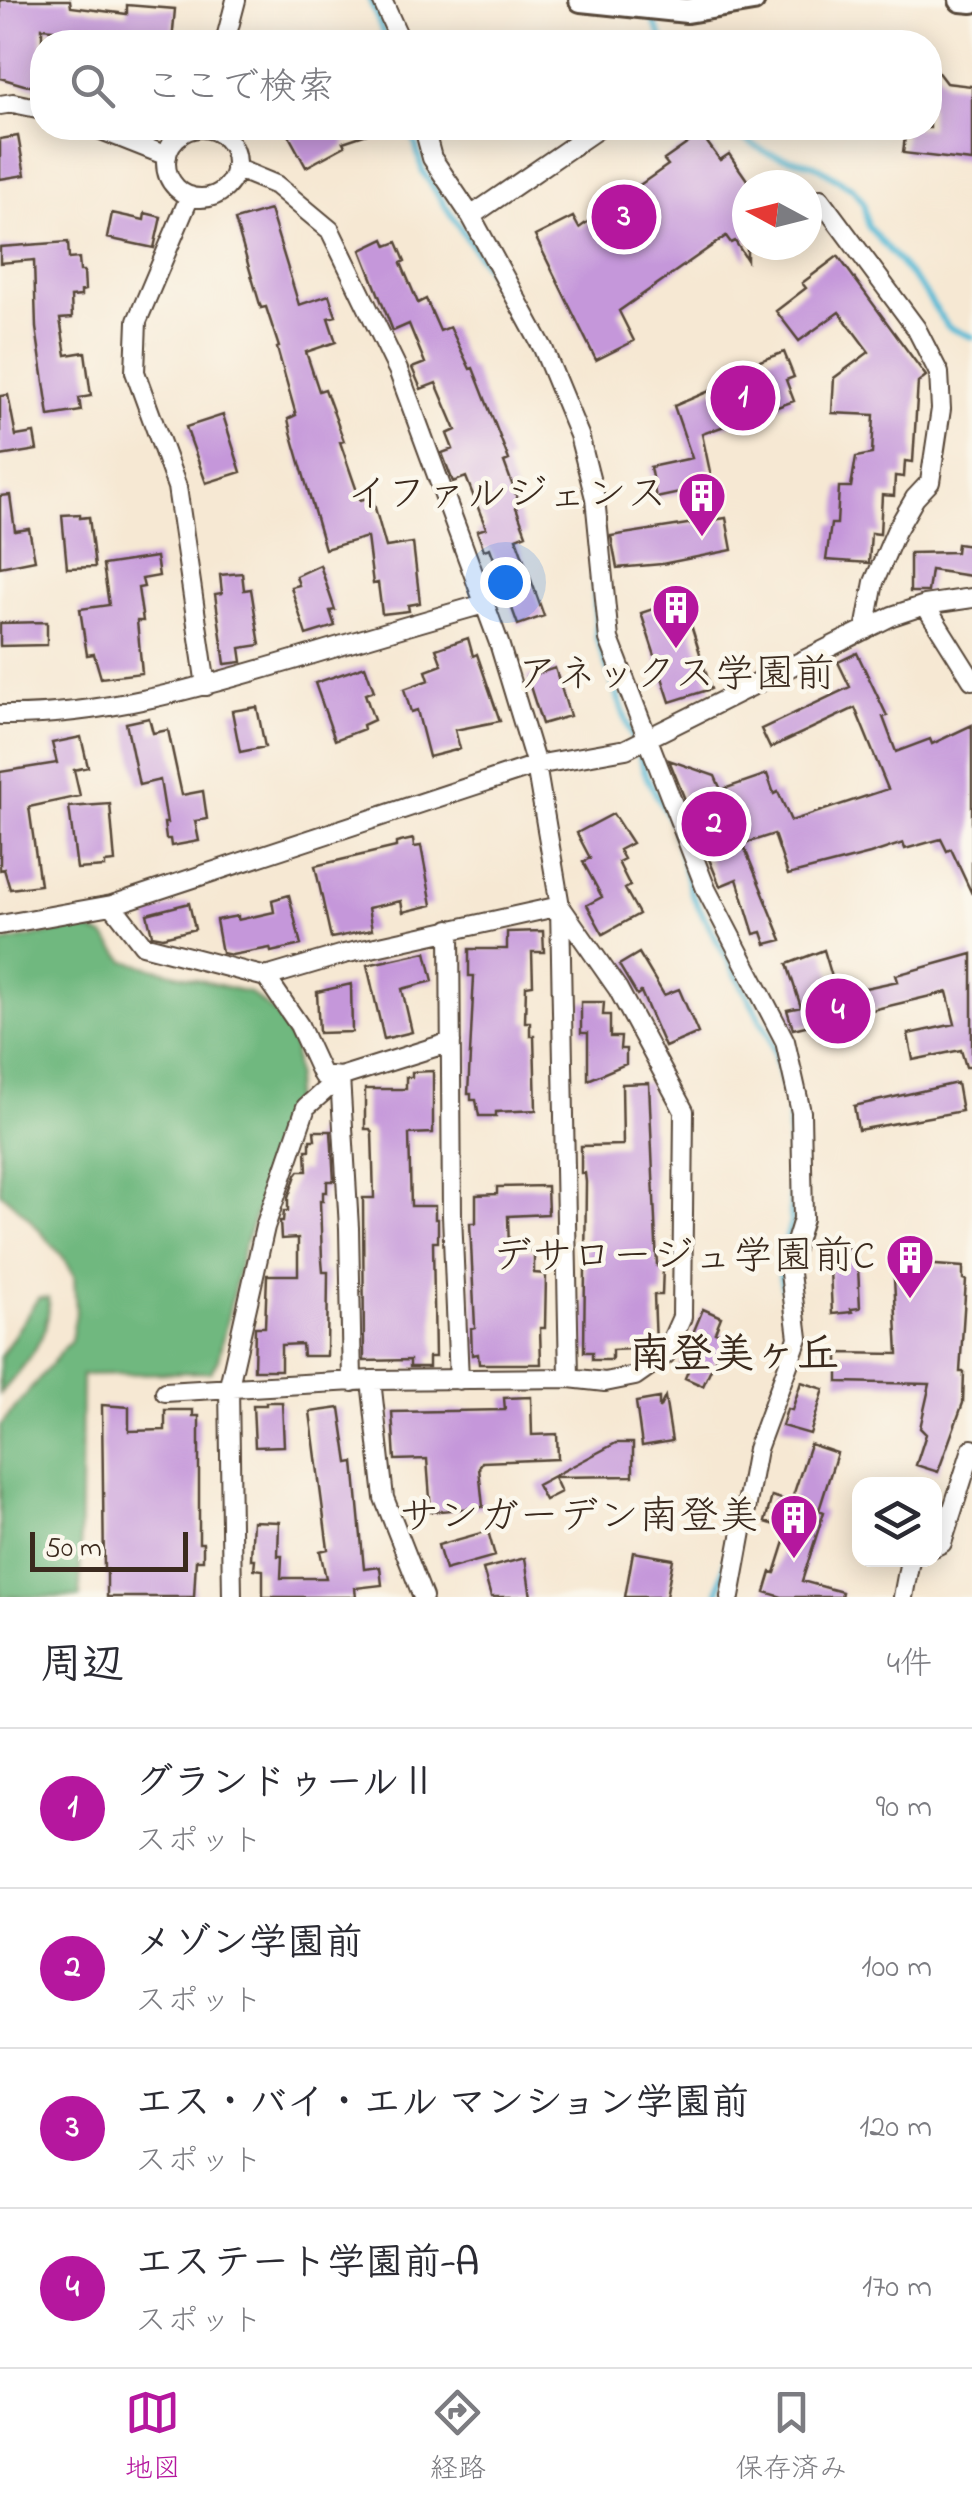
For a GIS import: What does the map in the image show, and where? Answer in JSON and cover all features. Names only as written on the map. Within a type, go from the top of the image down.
[{"type":"street","points":[[228,30],[236,0]]},
{"type":"street","points":[[382,0],[396,30]]},
{"type":"street","points":[[581,0],[685,5],[753,0]]},
{"type":"street","points":[[961,0],[972,2]]},
{"type":"street","points":[[0,105],[30,107]]},
{"type":"street","points":[[126,140],[167,156]]},
{"type":"street","points":[[175,140],[167,156],[168,175],[174,185],[190,196],[208,197],[228,185],[235,168],[234,150],[228,140]]},
{"type":"street","points":[[427,140],[432,158],[470,216],[543,348],[579,435],[596,498],[609,639],[638,744],[706,889],[785,1041],[802,1112],[803,1219],[790,1265],[798,1338],[757,1449],[730,1597]]},
{"type":"street","points":[[470,216],[581,140]]},
{"type":"street","points":[[235,168],[276,185],[330,230],[398,370],[484,604],[536,765],[560,906],[569,1378]]},
{"type":"street","points":[[190,196],[137,322],[134,372],[177,487],[206,686]]},
{"type":"street","points":[[822,202],[916,328],[940,373],[942,409],[930,482],[915,498],[896,531],[874,582],[865,630]]},
{"type":"street","points":[[0,925],[112,905],[536,765],[638,744],[892,616],[925,605],[972,598]]},
{"type":"street","points":[[0,715],[27,716],[101,707],[206,686],[484,604]]},
{"type":"street","points":[[925,605],[972,680]]},
{"type":"street","points":[[112,905],[142,945],[266,978],[450,929],[560,906]]},
{"type":"street","points":[[165,1392],[371,1380],[569,1378],[605,1382],[635,1376],[665,1356],[682,1318],[684,1110],[618,989],[560,906]]},
{"type":"street","points":[[450,929],[452,1215],[459,1380]]},
{"type":"street","points":[[266,978],[299,1025],[322,1075],[340,1077],[451,1042]]},
{"type":"street","points":[[340,1077],[349,1228],[352,1382]]},
{"type":"street","points":[[232,1597],[229,1386],[265,1226],[306,1108],[340,1077]]},
{"type":"street","points":[[371,1380],[384,1498],[423,1597]]},
{"type":"street","points":[[942,1543],[972,1449]]},
{"type":"street","points":[[903,1597],[909,1567]]},
{"type":"green space","points":[[80,927],[104,936],[125,961],[250,993],[277,1015],[294,1046],[296,1076],[289,1124],[244,1246],[218,1359],[211,1372],[82,1375],[80,1597],[0,1597],[0,1426],[71,1340],[76,1313],[74,1275],[63,1257],[0,1192],[0,943]]},
{"type":"green space","points":[[38,1298],[48,1298],[41,1338],[0,1394],[0,1357]]},
{"type":"building","points":[[0,0],[70,0],[71,7],[127,14],[127,5],[175,9],[173,30],[30,30],[30,86],[0,78]]},
{"type":"building","points":[[942,78],[946,83],[972,86],[972,161],[903,153],[905,140],[942,140]]},
{"type":"building","points":[[18,136],[25,175],[0,179],[0,139]]},
{"type":"building","points":[[291,140],[349,140],[343,142],[345,146],[306,167]]},
{"type":"building","points":[[692,140],[705,140],[720,160],[729,154],[740,170],[732,170],[732,242],[726,236],[619,311],[634,341],[596,360],[535,236],[573,217],[579,228],[668,165],[664,160]]},
{"type":"building","points":[[270,210],[299,305],[329,295],[336,316],[328,318],[336,342],[306,352],[319,391],[325,389],[344,441],[340,442],[360,500],[372,497],[386,547],[413,543],[420,603],[408,605],[409,611],[382,614],[378,583],[373,584],[367,537],[325,549],[288,419],[296,415],[279,347],[266,307],[261,308],[235,220]]},
{"type":"building","points":[[112,213],[144,220],[145,213],[161,217],[154,248],[107,238]]},
{"type":"building","points":[[384,239],[387,246],[397,242],[405,261],[401,263],[418,303],[426,299],[440,331],[450,327],[470,369],[473,368],[509,460],[504,462],[526,534],[516,538],[544,616],[518,625],[490,548],[484,550],[477,531],[486,528],[466,477],[453,482],[442,453],[453,449],[447,434],[456,430],[436,383],[421,389],[412,368],[425,363],[409,324],[393,331],[361,250]]},
{"type":"building","points":[[68,242],[69,259],[79,258],[80,271],[84,271],[85,290],[81,296],[71,297],[72,318],[60,319],[66,355],[85,352],[91,396],[79,398],[81,411],[49,416],[36,328],[34,260],[0,263],[0,247]]},
{"type":"building","points":[[838,256],[926,376],[918,382],[913,462],[905,461],[904,477],[895,476],[894,496],[882,495],[880,534],[871,533],[869,563],[826,560],[831,524],[837,524],[839,487],[851,487],[856,457],[872,454],[874,415],[832,413],[834,378],[869,352],[839,312],[799,341],[776,311],[806,288],[802,283]]},
{"type":"building","points":[[784,352],[794,377],[786,380],[794,401],[702,434],[713,486],[656,498],[650,467],[692,458],[674,406],[752,373],[749,365]]},
{"type":"building","points":[[8,395],[16,436],[34,433],[37,450],[0,456],[0,396]]},
{"type":"building","points":[[223,415],[241,472],[206,483],[186,427]]},
{"type":"building","points":[[10,495],[15,531],[29,529],[35,560],[0,567],[0,496]]},
{"type":"building","points":[[80,514],[80,518],[89,517],[95,567],[67,568],[62,515]]},
{"type":"building","points":[[726,518],[732,550],[662,564],[617,568],[611,536]]},
{"type":"building","points":[[957,544],[972,546],[971,576],[931,570],[928,592],[910,592],[910,553],[956,552]]},
{"type":"building","points":[[156,557],[159,576],[142,579],[144,587],[138,588],[143,621],[137,621],[142,673],[101,678],[94,654],[87,655],[80,609],[109,605],[103,565]]},
{"type":"building","points":[[320,565],[335,610],[330,611],[335,626],[306,635],[291,587],[299,585],[296,576]]},
{"type":"building","points":[[242,573],[244,590],[251,589],[260,645],[240,648],[242,662],[225,664],[215,594],[222,593],[220,575]]},
{"type":"building","name":"アネックス学園前","points":[[683,599],[711,689],[670,702],[641,613]]},
{"type":"building","points":[[47,622],[47,645],[0,646],[0,623]]},
{"type":"building","points":[[468,638],[500,721],[455,730],[460,749],[429,757],[417,710],[411,712],[404,689],[429,680],[426,671],[442,665],[436,649]]},
{"type":"building","points":[[857,653],[887,716],[883,717],[896,752],[930,739],[932,744],[972,725],[972,894],[951,849],[947,851],[941,839],[905,849],[903,843],[788,875],[774,834],[743,844],[782,940],[766,944],[762,932],[754,934],[737,879],[720,886],[669,760],[715,776],[721,790],[767,774],[791,821],[888,789],[855,708],[770,748],[761,729],[850,687],[838,662]]},
{"type":"building","points":[[365,666],[374,691],[365,694],[374,720],[363,725],[364,729],[335,740],[315,683]]},
{"type":"building","points":[[555,668],[570,716],[542,724],[527,677]]},
{"type":"building","points":[[257,707],[265,747],[240,752],[232,711]]},
{"type":"building","points":[[149,718],[153,733],[168,730],[182,795],[203,791],[207,819],[195,821],[199,841],[171,846],[170,839],[166,839],[160,780],[139,785],[126,723]]},
{"type":"building","points":[[81,737],[88,767],[74,770],[80,796],[29,807],[40,885],[10,889],[4,869],[0,870],[0,772],[57,763],[52,743]]},
{"type":"building","points":[[110,804],[115,862],[105,863],[105,867],[77,869],[69,807]]},
{"type":"building","points":[[613,814],[632,843],[619,850],[624,859],[618,862],[630,886],[625,889],[639,914],[603,934],[587,905],[602,897],[583,862],[590,858],[577,833]]},
{"type":"building","points":[[413,839],[414,847],[421,846],[432,905],[403,912],[401,901],[368,908],[372,930],[331,938],[315,866],[396,847],[396,843]]},
{"type":"building","points":[[289,895],[301,945],[271,952],[270,948],[232,955],[222,953],[216,920],[238,916],[238,920],[274,912],[272,900]]},
{"type":"building","points":[[189,903],[195,929],[163,937],[152,935],[147,914]]},
{"type":"building","points":[[543,931],[544,952],[532,952],[533,985],[526,986],[525,1022],[530,1022],[530,1036],[534,1036],[536,1110],[479,1116],[476,1100],[468,1094],[474,976],[469,976],[469,949],[507,949],[507,932]]},
{"type":"building","points":[[824,950],[837,994],[898,981],[896,975],[972,954],[972,1067],[966,1067],[961,1050],[913,1060],[908,1034],[955,1024],[947,992],[793,1029],[787,1010],[801,1007],[787,964]]},
{"type":"building","points":[[426,952],[433,981],[402,989],[412,1032],[384,1039],[367,965]]},
{"type":"building","points":[[639,953],[664,995],[679,989],[698,1033],[665,1047],[641,992],[637,995],[619,965]]},
{"type":"building","points":[[351,984],[352,1032],[319,1033],[317,992]]},
{"type":"building","points":[[581,1002],[604,1002],[603,1015],[610,1015],[610,1037],[621,1037],[620,1049],[626,1049],[626,1064],[588,1080],[588,1033],[581,1033]]},
{"type":"building","points":[[433,1071],[433,1133],[409,1134],[411,1206],[435,1206],[438,1219],[438,1242],[433,1242],[435,1357],[429,1357],[429,1367],[410,1367],[410,1360],[364,1361],[363,1198],[374,1198],[372,1133],[365,1129],[365,1089],[406,1089],[406,1077],[412,1077],[412,1072]]},
{"type":"building","points":[[649,1083],[657,1266],[663,1266],[662,1295],[654,1295],[656,1344],[653,1348],[612,1350],[612,1360],[592,1360],[592,1352],[584,1352],[586,1182],[585,1173],[581,1173],[581,1146],[623,1145],[622,1084]]},
{"type":"building","points":[[957,1083],[962,1111],[858,1130],[854,1106]]},
{"type":"building","points":[[314,1131],[331,1131],[334,1181],[327,1181],[327,1192],[323,1192],[320,1201],[323,1272],[328,1272],[327,1356],[303,1356],[302,1344],[281,1345],[281,1370],[254,1370],[255,1327],[265,1327],[267,1275],[298,1275],[298,1238],[281,1239],[280,1221],[284,1211],[288,1211],[296,1175],[307,1171],[306,1150],[310,1150],[310,1140],[315,1140]]},
{"type":"building","points":[[547,1186],[548,1214],[508,1216],[509,1250],[534,1251],[534,1273],[546,1274],[541,1364],[479,1364],[478,1354],[472,1355],[471,1328],[475,1327],[470,1223],[476,1223],[476,1195],[497,1194],[497,1187]]},
{"type":"building","points":[[857,1247],[860,1308],[832,1314],[829,1248]]},
{"type":"building","points":[[922,1258],[922,1264],[963,1267],[966,1280],[960,1372],[964,1372],[963,1403],[938,1472],[916,1465],[926,1434],[920,1428],[930,1384],[838,1382],[838,1353],[898,1354],[893,1259]]},
{"type":"building","points":[[703,1309],[721,1317],[715,1332],[726,1336],[703,1386],[685,1378],[688,1371],[679,1367]]},
{"type":"building","points":[[801,1382],[824,1389],[810,1434],[782,1426]]},
{"type":"building","points":[[531,1397],[532,1435],[557,1434],[558,1459],[482,1462],[479,1468],[483,1507],[431,1512],[427,1459],[395,1460],[392,1412],[505,1410],[504,1398]]},
{"type":"building","points":[[665,1397],[672,1441],[642,1446],[636,1402],[659,1398],[659,1409]]},
{"type":"building","points":[[282,1402],[284,1446],[255,1447],[253,1405]]},
{"type":"building","points":[[102,1405],[129,1407],[129,1431],[165,1430],[165,1410],[193,1410],[193,1416],[199,1416],[199,1543],[203,1543],[203,1560],[196,1560],[194,1597],[107,1597]]},
{"type":"building","points":[[340,1408],[348,1463],[354,1462],[364,1569],[380,1567],[382,1585],[355,1588],[356,1597],[263,1597],[263,1570],[254,1569],[255,1559],[251,1559],[253,1521],[279,1522],[281,1578],[326,1578],[320,1551],[328,1549],[310,1412]]},
{"type":"building","points":[[616,1443],[633,1443],[633,1476],[554,1477],[561,1492],[545,1500],[537,1485]]},
{"type":"building","points":[[810,1444],[837,1453],[819,1510],[824,1512],[802,1581],[842,1592],[841,1597],[782,1597],[765,1592],[789,1529],[765,1522],[772,1496],[791,1502]]},
{"type":"building","points":[[488,1531],[495,1556],[445,1570],[438,1545]]},
{"type":"building","points":[[633,1552],[673,1559],[666,1597],[625,1597]]},
{"type":"building","points":[[525,1558],[531,1597],[491,1597],[483,1569]]},
{"type":"waterway","points":[[370,0],[382,30]]},
{"type":"waterway","points":[[646,16],[652,18],[658,30]]},
{"type":"waterway","points":[[414,140],[423,172],[499,287],[553,394],[577,459],[590,527]]},
{"type":"waterway","points":[[745,140],[767,153],[815,165],[853,189],[863,202],[868,226],[923,290],[948,327],[972,337]]},
{"type":"waterway","points":[[593,564],[597,639],[647,778],[671,821]]},
{"type":"waterway","points":[[675,833],[691,893],[769,1035],[789,1104],[791,1223],[778,1267],[784,1293]]},
{"type":"waterway","points":[[717,1597],[740,1496]]},
{"type":"place","name":"エス・バイ・エル マンション学園前","points":[[624,217]]},
{"type":"place","name":"グランドゥールⅡ","points":[[743,398]]},
{"type":"place","name":"イファルジェンス","points":[[702,538]]},
{"type":"place","name":"アネックス学園前","points":[[676,650]]},
{"type":"place","name":"メゾン学園前","points":[[714,824]]},
{"type":"place","name":"エステート学園前-A","points":[[838,1011]]},
{"type":"place","name":"デサロージュ学園前C","points":[[910,1300]]},
{"type":"place","name":"サンガーデン南登美","points":[[794,1560]]},
{"type":"district","name":"南登美ヶ丘","points":[[734,1356]]}]
